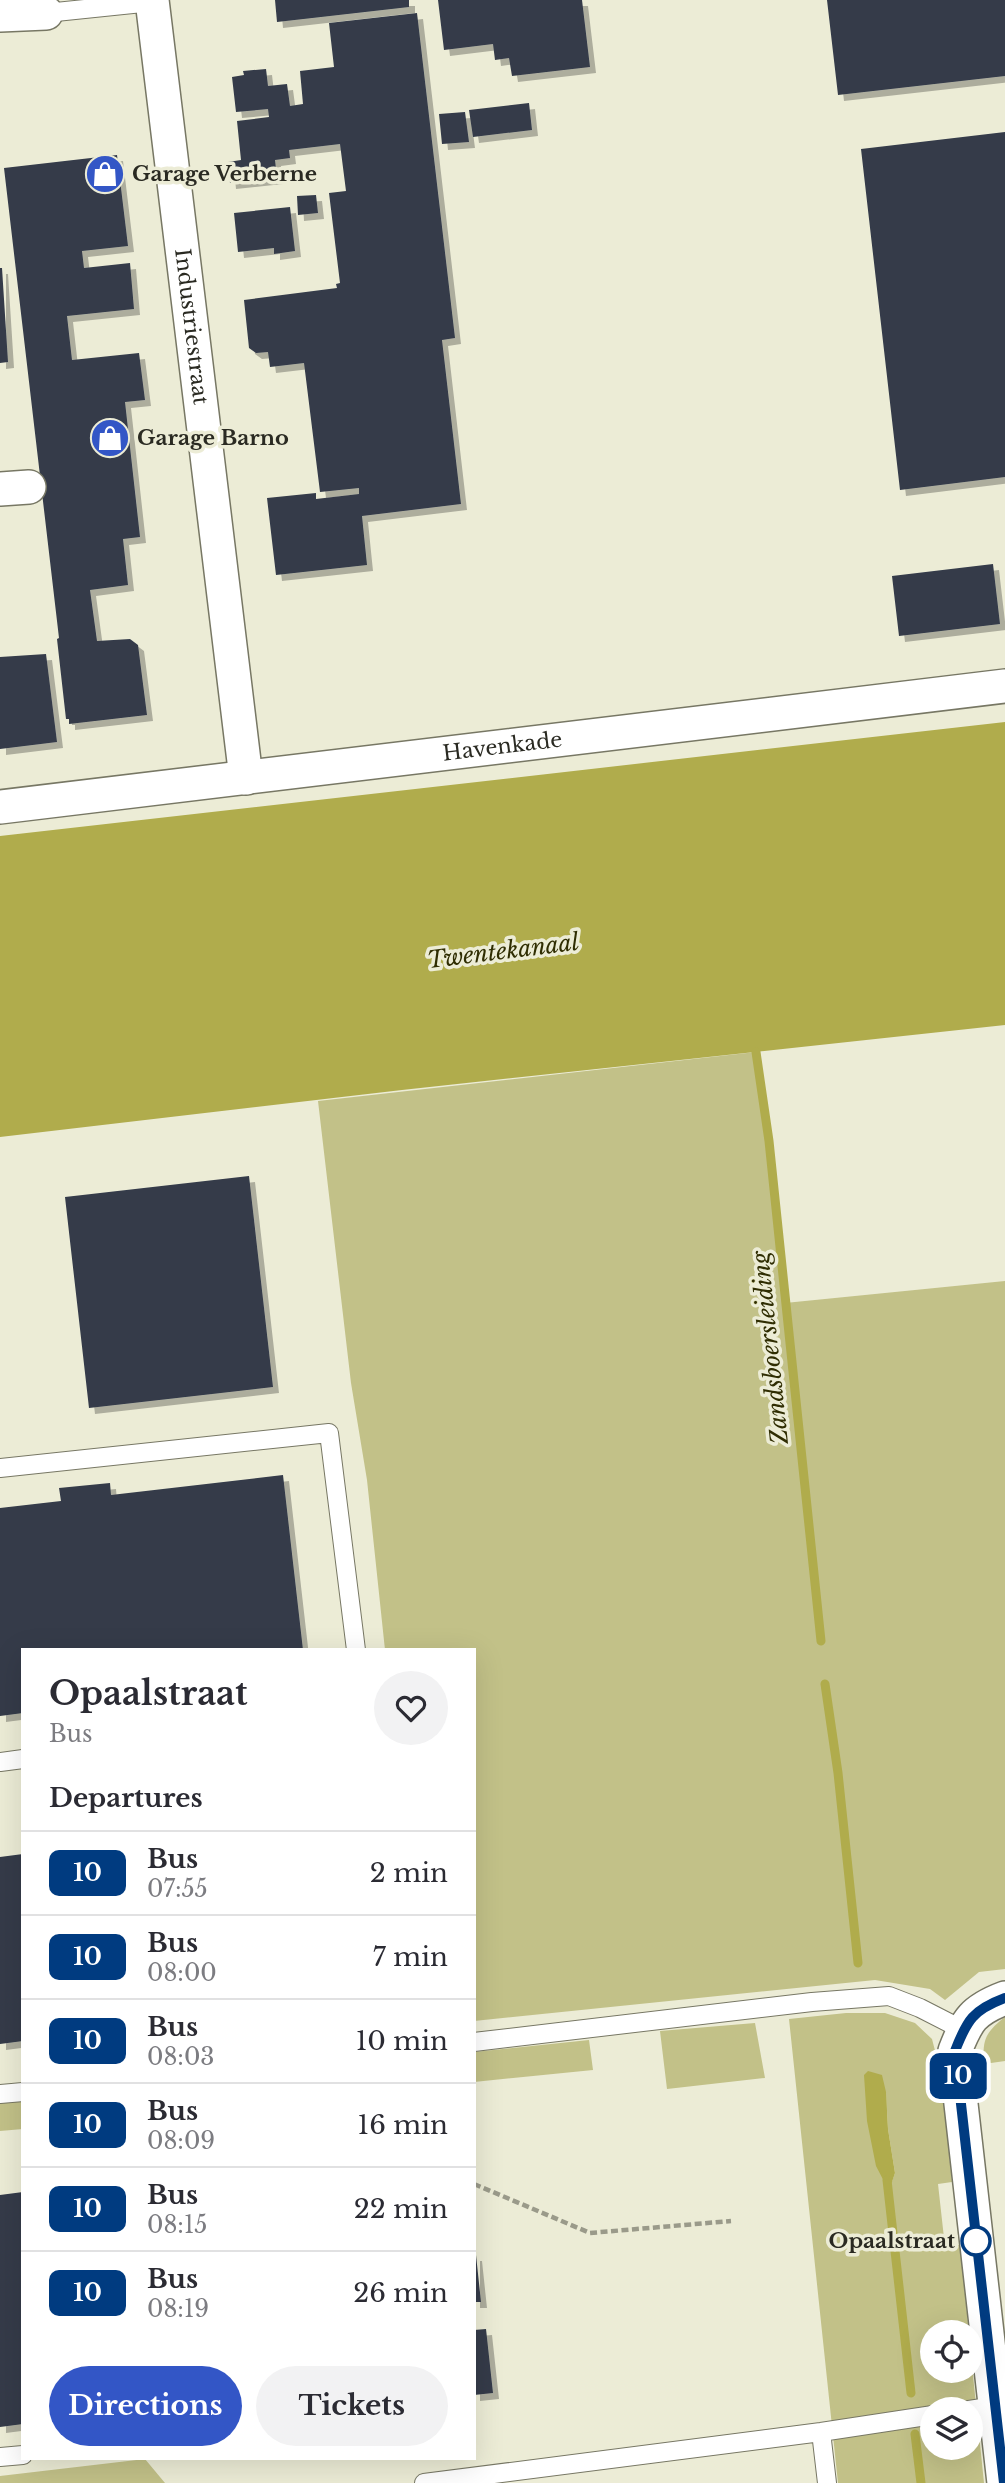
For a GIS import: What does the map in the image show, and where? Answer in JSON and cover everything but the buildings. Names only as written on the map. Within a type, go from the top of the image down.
[{"type":"street","name":"Industriestraat","points":[[152,1],[246,778]]},
{"type":"street","points":[[0,15],[46,13]]},
{"type":"street","name":"Havenkade","points":[[0,807],[1005,687]]},
{"type":"street","points":[[981,2397],[955,2051],[963,2030],[979,2008],[1005,1998]]},
{"type":"street","points":[[983,2411],[1004,2483]]},
{"type":"lane","points":[[46,13],[152,1]]},
{"type":"lane","points":[[0,1468],[329,1433],[356,1648]]},
{"type":"lane","points":[[0,1762],[21,1759]]},
{"type":"lane","points":[[476,2042],[812,2002],[889,1996],[963,2030]]},
{"type":"lane","points":[[0,2094],[21,2092]]},
{"type":"lane","points":[[424,2483],[920,2417]]},
{"type":"lane","points":[[821,2432],[827,2483]]},
{"type":"lane","points":[[0,2457],[21,2455]]},
{"type":"path","points":[[476,2185],[590,2233],[731,2221]]},
{"type":"shaded area","points":[[756,1052],[769,1141],[785,1303],[1005,1281],[1005,1969],[979,1972],[945,2000],[930,1989],[875,1980],[476,2021],[476,1648],[385,1648],[367,1480],[351,1383],[318,1101]]},
{"type":"shaded area","points":[[846,2013],[885,2013],[915,2023],[932,2039],[941,2074],[952,2182],[938,2184],[945,2247],[960,2245],[968,2320],[920,2320],[920,2383],[974,2383],[975,2397],[920,2397],[920,2460],[982,2460],[984,2483],[838,2483],[789,2019]],"holes":[[[886,2092],[895,2173],[889,2190]]]},
{"type":"shaded area","points":[[1005,2017],[1005,2061],[984,2064],[987,2037],[993,2027]]},
{"type":"shaded area","points":[[755,2023],[765,2078],[667,2089],[660,2031]]},
{"type":"shaded area","points":[[589,2040],[593,2070],[476,2082],[476,2052]]},
{"type":"shaded area","points":[[21,2100],[21,2129],[0,2131],[0,2103]]},
{"type":"shaded area","points":[[146,2460],[165,2483],[0,2483],[0,2476]]},
{"type":"water","name":"Twentekanaal","points":[[1005,722],[1005,1025],[402,1090],[0,1137],[0,836]]},
{"type":"water","points":[[868,2071],[882,2075],[886,2092],[895,2173],[889,2191],[876,2166],[867,2121],[864,2075]]},
{"type":"waterway","name":"Zandsboersleiding","points":[[756,1052],[769,1141],[821,1641]]},
{"type":"waterway","name":"Zandsboersleiding","points":[[825,1684],[838,1773],[858,1963]]},
{"type":"waterway","name":"Zandsboersleiding","points":[[887,2180],[911,2393]]},
{"type":"waterway","name":"Zandsboersleiding","points":[[915,2434],[921,2483]]},
{"type":"bus line","name":"10","points":[[1004,2483],[955,2051],[963,2030],[979,2008],[1005,1998]]},
{"type":"place","name":"Garage Verberne","points":[[105,174]]},
{"type":"place","name":"Garage Barno","points":[[110,438]]},
{"type":"place","name":"Opaalstraat","points":[[976,2241]]}]
